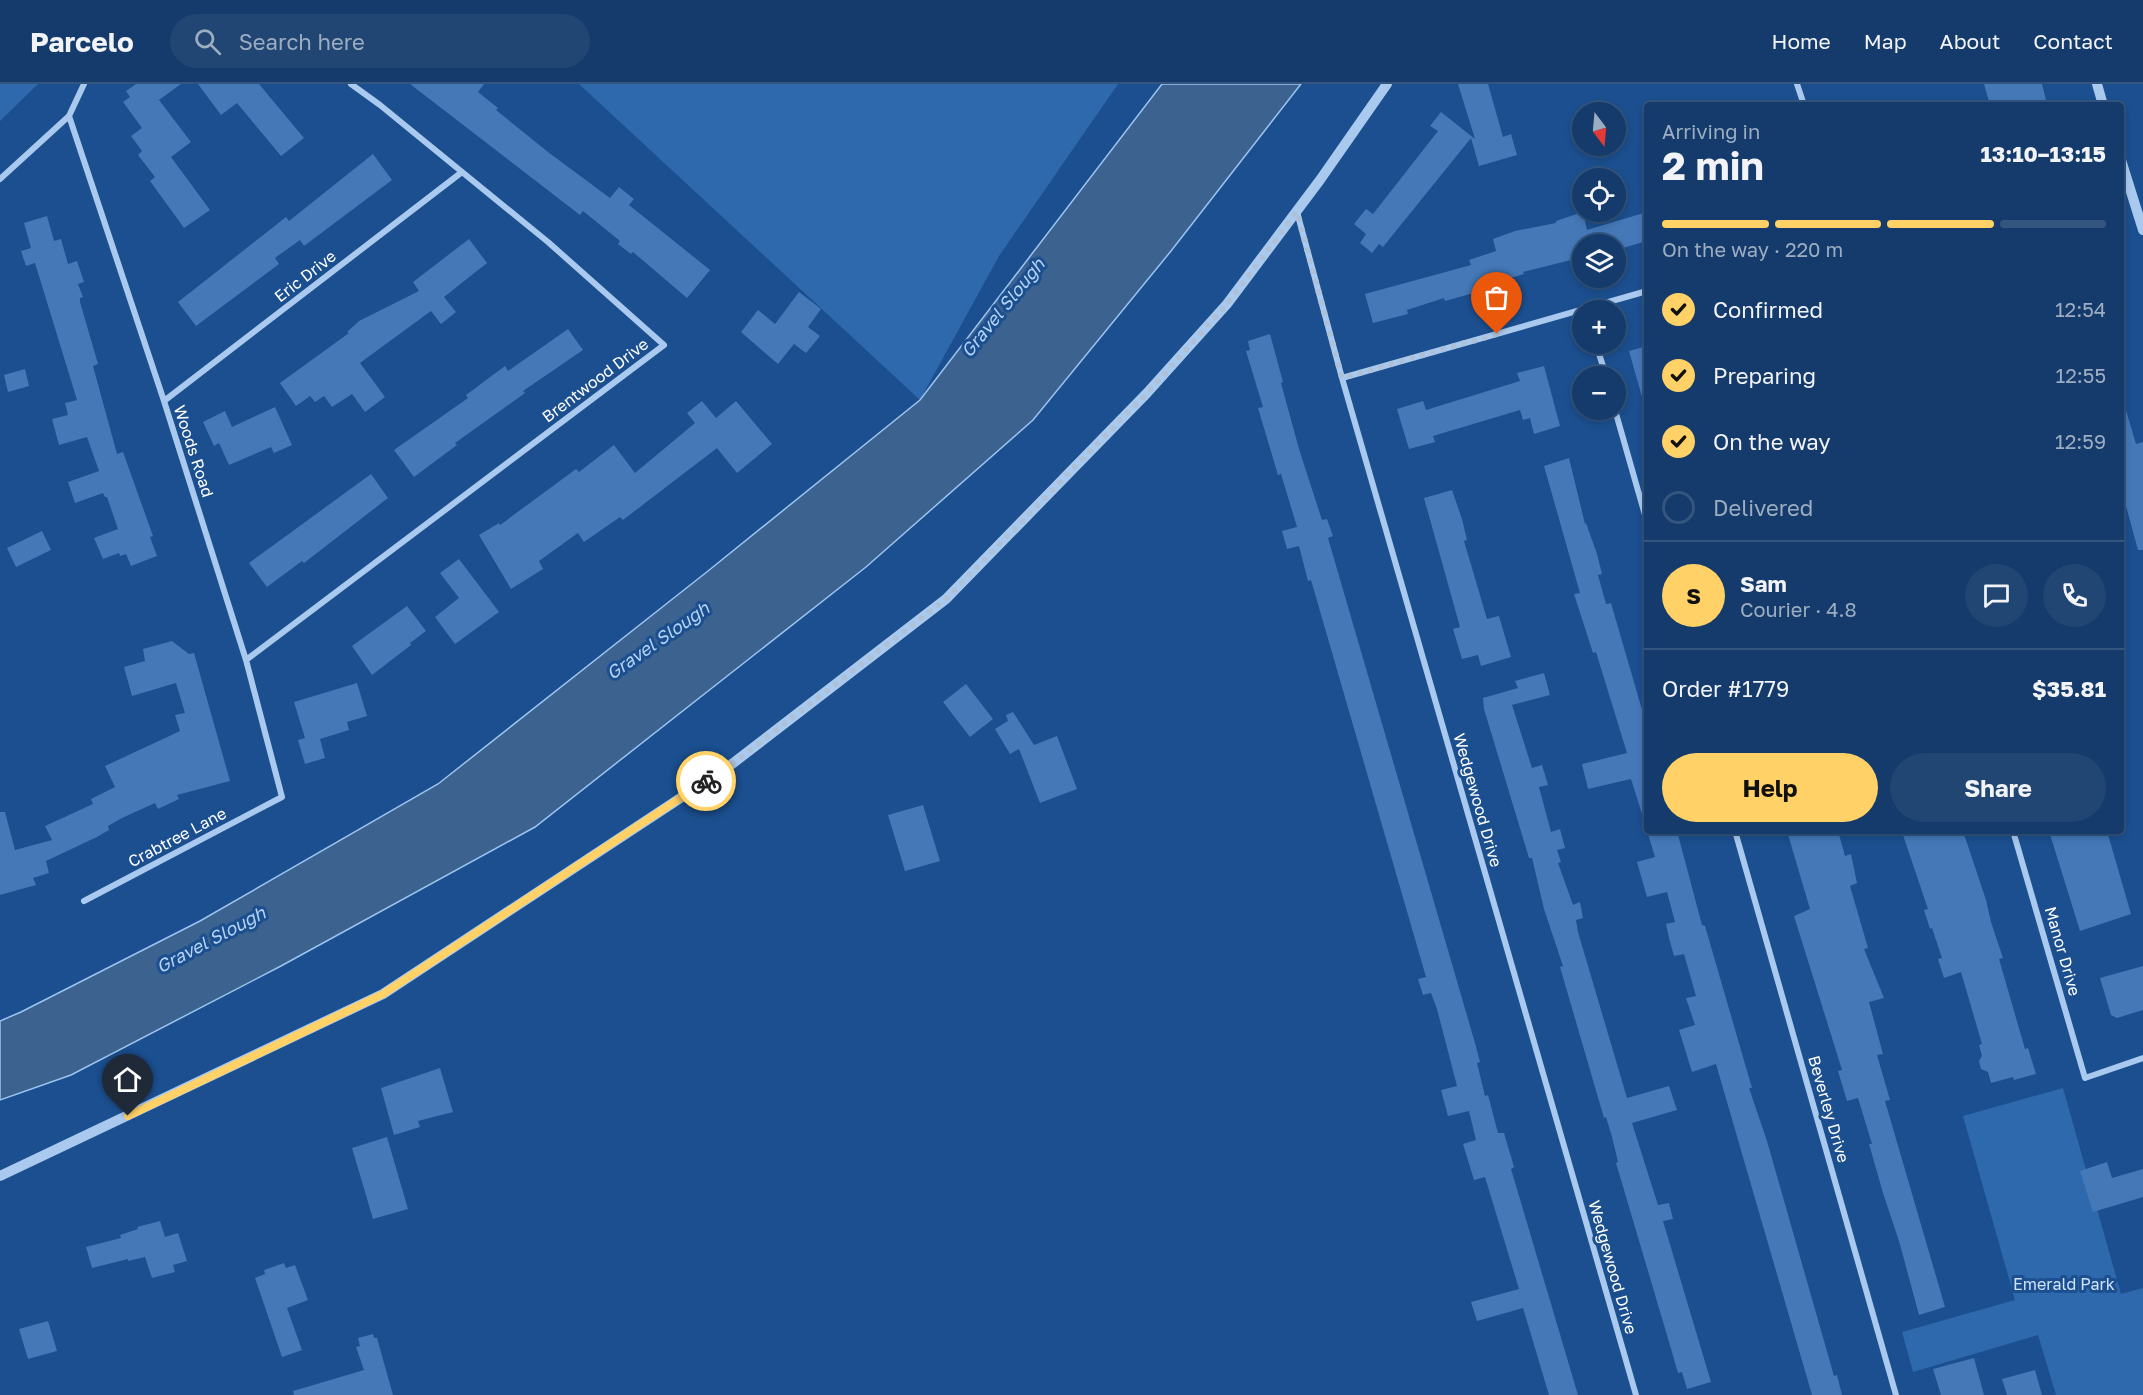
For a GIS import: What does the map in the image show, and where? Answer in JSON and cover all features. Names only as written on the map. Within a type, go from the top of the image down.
[{"type":"street","points":[[0,179],[69,116],[84,84]]},
{"type":"street","name":"Brentwood Drive","points":[[246,660],[664,345],[548,242],[351,84]]},
{"type":"street","points":[[0,1176],[383,994],[732,764],[946,599],[1155,384],[1227,304],[1297,212],[1387,84]]},
{"type":"street","points":[[1797,84],[1803,102]]},
{"type":"street","points":[[2097,84],[2102,102]]},
{"type":"street","name":"Woods Road","points":[[69,116],[164,401],[246,660],[282,797]]},
{"type":"street","points":[[2124,170],[2143,230]]},
{"type":"street","name":"Eric Drive","points":[[164,401],[462,172]]},
{"type":"street","name":"Wedgewood Drive","points":[[1297,212],[1342,378],[1636,1395]]},
{"type":"street","points":[[1616,300],[1644,292]]},
{"type":"street","points":[[1342,378],[1572,313]]},
{"type":"street","points":[[1618,420],[1644,512]]},
{"type":"street","name":"Crabtree Lane","points":[[84,901],[282,797]]},
{"type":"street","name":"Beverley Drive","points":[[1736,834],[1896,1395]]},
{"type":"street","name":"Manor Drive","points":[[2014,834],[2085,1078],[2143,1058]]},
{"type":"green space","points":[[0,84],[38,84],[0,121]]},
{"type":"green space","points":[[579,84],[1118,84],[999,256],[920,400]]},
{"type":"green space","name":"Emerald Park","points":[[2063,1088],[2121,1294],[2143,1288],[2143,1395],[2056,1395],[2038,1335],[1913,1372],[1902,1332],[2015,1300],[1963,1116]]},
{"type":"water","name":"Gravel Slough","points":[[1162,84],[1301,84],[1171,251],[1033,420],[866,567],[535,827],[281,966],[71,1075],[0,1100],[0,1021],[200,921],[438,784],[920,400]]},
{"type":"building","points":[[136,84],[181,84],[159,100],[191,142],[171,157],[210,210],[184,228],[150,181],[155,177],[138,155],[142,151],[131,136],[142,128],[123,102],[130,97],[126,91]]},
{"type":"building","points":[[198,84],[259,84],[304,138],[281,156],[237,103],[221,115]]},
{"type":"building","points":[[410,84],[484,84],[478,92],[498,108],[496,110],[610,198],[619,187],[634,199],[629,205],[710,270],[687,298],[633,252],[631,254],[618,244],[620,241],[583,211],[580,215]]},
{"type":"building","points":[[1458,84],[1488,84],[1503,137],[1511,134],[1517,155],[1479,166],[1471,138],[1383,247],[1379,244],[1372,253],[1360,243],[1366,234],[1354,224],[1366,209],[1373,214],[1438,131],[1430,126],[1441,112],[1475,139]]},
{"type":"building","points":[[1984,84],[2042,84],[2046,100],[2040,102],[1989,102]]},
{"type":"building","points":[[373,154],[392,180],[304,246],[300,240],[275,258],[279,264],[196,326],[178,302],[286,217],[289,221]]},
{"type":"building","points":[[1644,213],[1644,242],[1626,247],[1626,234],[1572,234],[1572,260],[1523,272],[1524,274],[1494,283],[1495,287],[1445,301],[1444,298],[1407,310],[1408,314],[1373,323],[1365,294],[1471,265],[1469,260],[1496,251],[1493,239],[1515,231],[1556,223],[1556,221],[1572,216],[1572,222],[1585,222],[1587,230],[1614,222],[1626,222],[1626,218]]},
{"type":"building","points":[[47,216],[54,241],[61,239],[68,264],[77,261],[84,282],[78,284],[83,297],[80,298],[80,302],[98,364],[93,366],[117,454],[123,452],[153,536],[150,537],[157,556],[131,566],[126,554],[120,556],[119,553],[103,559],[94,538],[118,529],[107,497],[103,493],[75,503],[68,482],[99,471],[87,437],[59,445],[52,419],[68,415],[65,403],[77,400],[35,263],[26,266],[21,251],[31,248],[24,223]]},
{"type":"building","points":[[469,239],[487,263],[444,297],[456,312],[441,324],[431,311],[360,363],[385,397],[365,412],[352,394],[332,407],[324,396],[315,402],[310,396],[296,406],[280,383],[349,333],[347,332],[359,321],[419,291],[413,282]]},
{"type":"building","points":[[799,292],[821,309],[808,327],[820,336],[806,353],[794,344],[778,364],[741,332],[758,310],[775,324]]},
{"type":"building","points":[[568,329],[583,350],[523,391],[525,393],[455,443],[457,445],[414,477],[394,450],[468,398],[466,395],[505,366],[508,371]]},
{"type":"building","points":[[1270,334],[1299,449],[1322,520],[1327,519],[1333,536],[1328,538],[1475,1043],[1485,1096],[1488,1095],[1498,1133],[1504,1133],[1514,1167],[1511,1169],[1578,1395],[1549,1395],[1523,1308],[1477,1321],[1471,1302],[1519,1289],[1485,1177],[1474,1180],[1463,1144],[1476,1140],[1469,1111],[1448,1116],[1441,1090],[1457,1086],[1437,1009],[1431,993],[1423,995],[1418,979],[1426,977],[1311,580],[1308,581],[1299,546],[1287,549],[1282,531],[1297,527],[1281,474],[1278,475],[1258,408],[1263,407],[1246,351],[1250,350],[1248,341]]},
{"type":"building","points":[[1644,347],[1644,397],[1642,397],[1629,351]]},
{"type":"building","points":[[1544,366],[1560,426],[1534,434],[1530,418],[1523,420],[1520,410],[1433,436],[1435,442],[1409,449],[1397,409],[1423,401],[1426,410],[1520,381],[1517,373]]},
{"type":"building","points":[[25,369],[29,386],[8,392],[4,375]]},
{"type":"building","points":[[702,401],[716,418],[736,401],[772,444],[737,473],[717,448],[623,520],[620,517],[584,542],[578,533],[539,561],[543,569],[511,589],[479,535],[499,523],[500,525],[576,469],[579,472],[614,445],[635,473],[695,423],[687,413]]},
{"type":"building","points":[[275,407],[292,445],[274,453],[271,447],[229,465],[219,443],[214,446],[203,422],[225,411],[232,427]]},
{"type":"building","points":[[2124,407],[2136,444],[2143,442],[2143,550],[2138,550],[2126,506],[2124,506]]},
{"type":"building","points":[[1569,458],[1585,524],[1597,554],[1602,574],[1598,575],[1606,604],[1611,603],[1644,717],[1644,817],[1631,779],[1588,789],[1582,764],[1627,753],[1596,652],[1593,653],[1574,594],[1580,593],[1544,466]]},
{"type":"building","points":[[371,474],[388,498],[304,563],[302,561],[267,587],[249,563]]},
{"type":"building","points":[[1452,490],[1462,519],[1467,540],[1464,541],[1487,619],[1499,616],[1511,657],[1481,666],[1478,655],[1462,659],[1453,629],[1460,627],[1424,498]]},
{"type":"building","points":[[42,531],[51,550],[16,567],[7,548]]},
{"type":"building","points":[[459,559],[499,612],[455,644],[435,617],[459,598],[440,573]]},
{"type":"building","points":[[407,606],[426,631],[372,675],[352,646]]},
{"type":"building","points":[[172,641],[189,654],[194,653],[230,781],[177,795],[179,799],[158,809],[155,803],[122,818],[108,826],[109,830],[97,837],[46,861],[49,873],[33,878],[36,885],[0,895],[0,812],[5,812],[15,850],[52,840],[45,826],[93,804],[91,799],[115,787],[105,766],[180,731],[175,715],[185,713],[176,683],[132,696],[124,667],[145,661],[143,649]]},
{"type":"building","points":[[1544,673],[1550,695],[1512,705],[1532,768],[1542,765],[1548,785],[1539,787],[1551,832],[1560,829],[1565,848],[1557,850],[1561,862],[1558,863],[1573,905],[1580,902],[1583,918],[1576,920],[1578,932],[1627,1098],[1669,1086],[1677,1110],[1632,1123],[1658,1205],[1669,1203],[1673,1219],[1663,1221],[1711,1382],[1687,1389],[1682,1372],[1678,1373],[1616,1163],[1618,1162],[1612,1137],[1606,1117],[1604,1118],[1560,967],[1563,966],[1544,909],[1532,858],[1529,858],[1484,709],[1483,698],[1518,688],[1515,681]]},
{"type":"building","points":[[357,683],[367,716],[347,722],[349,730],[320,739],[325,758],[305,764],[298,740],[305,738],[294,702]]},
{"type":"building","points":[[966,684],[993,719],[970,737],[943,702]]},
{"type":"building","points":[[1013,712],[1034,745],[1057,736],[1077,789],[1040,803],[1019,749],[1010,754],[995,729],[1008,721],[1006,715]]},
{"type":"building","points":[[923,805],[940,861],[905,871],[888,815]]},
{"type":"building","points":[[1648,834],[1678,834],[1702,925],[1705,926],[1752,1088],[1749,1088],[1767,1141],[1834,1376],[1837,1375],[1842,1395],[1812,1395],[1716,1064],[1692,1072],[1679,1030],[1695,1025],[1686,998],[1696,996],[1684,954],[1674,956],[1666,924],[1675,922],[1667,892],[1647,897],[1637,862],[1655,857]]},
{"type":"building","points":[[1788,834],[1839,834],[1845,856],[1851,854],[1857,883],[1850,886],[1868,948],[1864,949],[1884,998],[1869,1002],[1883,1054],[1877,1055],[1890,1100],[1885,1101],[1945,1307],[1919,1315],[1869,1144],[1872,1144],[1858,1098],[1847,1101],[1838,1071],[1842,1070],[1794,916],[1810,909]]},
{"type":"building","points":[[1964,834],[2003,958],[1999,959],[2025,1049],[2028,1048],[2036,1074],[1991,1083],[1988,1072],[1981,1069],[1979,1061],[1982,1056],[1979,1045],[1982,1044],[1961,972],[1944,978],[1938,959],[1942,958],[1924,910],[1928,909],[1903,835]]},
{"type":"building","points":[[2050,834],[2108,834],[2131,914],[2080,931]]},
{"type":"building","points":[[2143,966],[2143,1010],[2117,1018],[2111,1015],[2100,978]]},
{"type":"building","points":[[440,1068],[453,1112],[418,1121],[420,1127],[394,1135],[381,1088]]},
{"type":"building","points":[[387,1137],[408,1209],[373,1219],[352,1148]]},
{"type":"building","points":[[2107,1162],[2112,1178],[2143,1169],[2143,1197],[2093,1212],[2080,1171]]},
{"type":"building","points":[[160,1221],[165,1237],[178,1233],[187,1261],[173,1265],[175,1272],[152,1278],[145,1257],[92,1268],[86,1247],[121,1238],[120,1235],[138,1229],[137,1227]]},
{"type":"building","points":[[284,1263],[286,1268],[295,1265],[308,1300],[287,1308],[302,1350],[282,1357],[255,1278],[265,1274],[264,1270]]},
{"type":"building","points":[[48,1321],[57,1351],[28,1359],[19,1329]]},
{"type":"building","points":[[373,1334],[374,1338],[377,1338],[393,1395],[294,1395],[293,1391],[364,1370],[356,1347],[360,1346],[358,1338]]},
{"type":"building","points":[[1974,1358],[1984,1395],[1941,1395],[1933,1369]]},
{"type":"building","points":[[2035,1370],[2042,1395],[2007,1395],[2002,1379]]},
{"type":"way so far","points":[[706,781],[732,764],[946,599],[1147,393],[1227,304],[1297,212],[1342,378],[1497,334]]},
{"type":"route","points":[[128,1116],[383,994],[706,781]]}]
